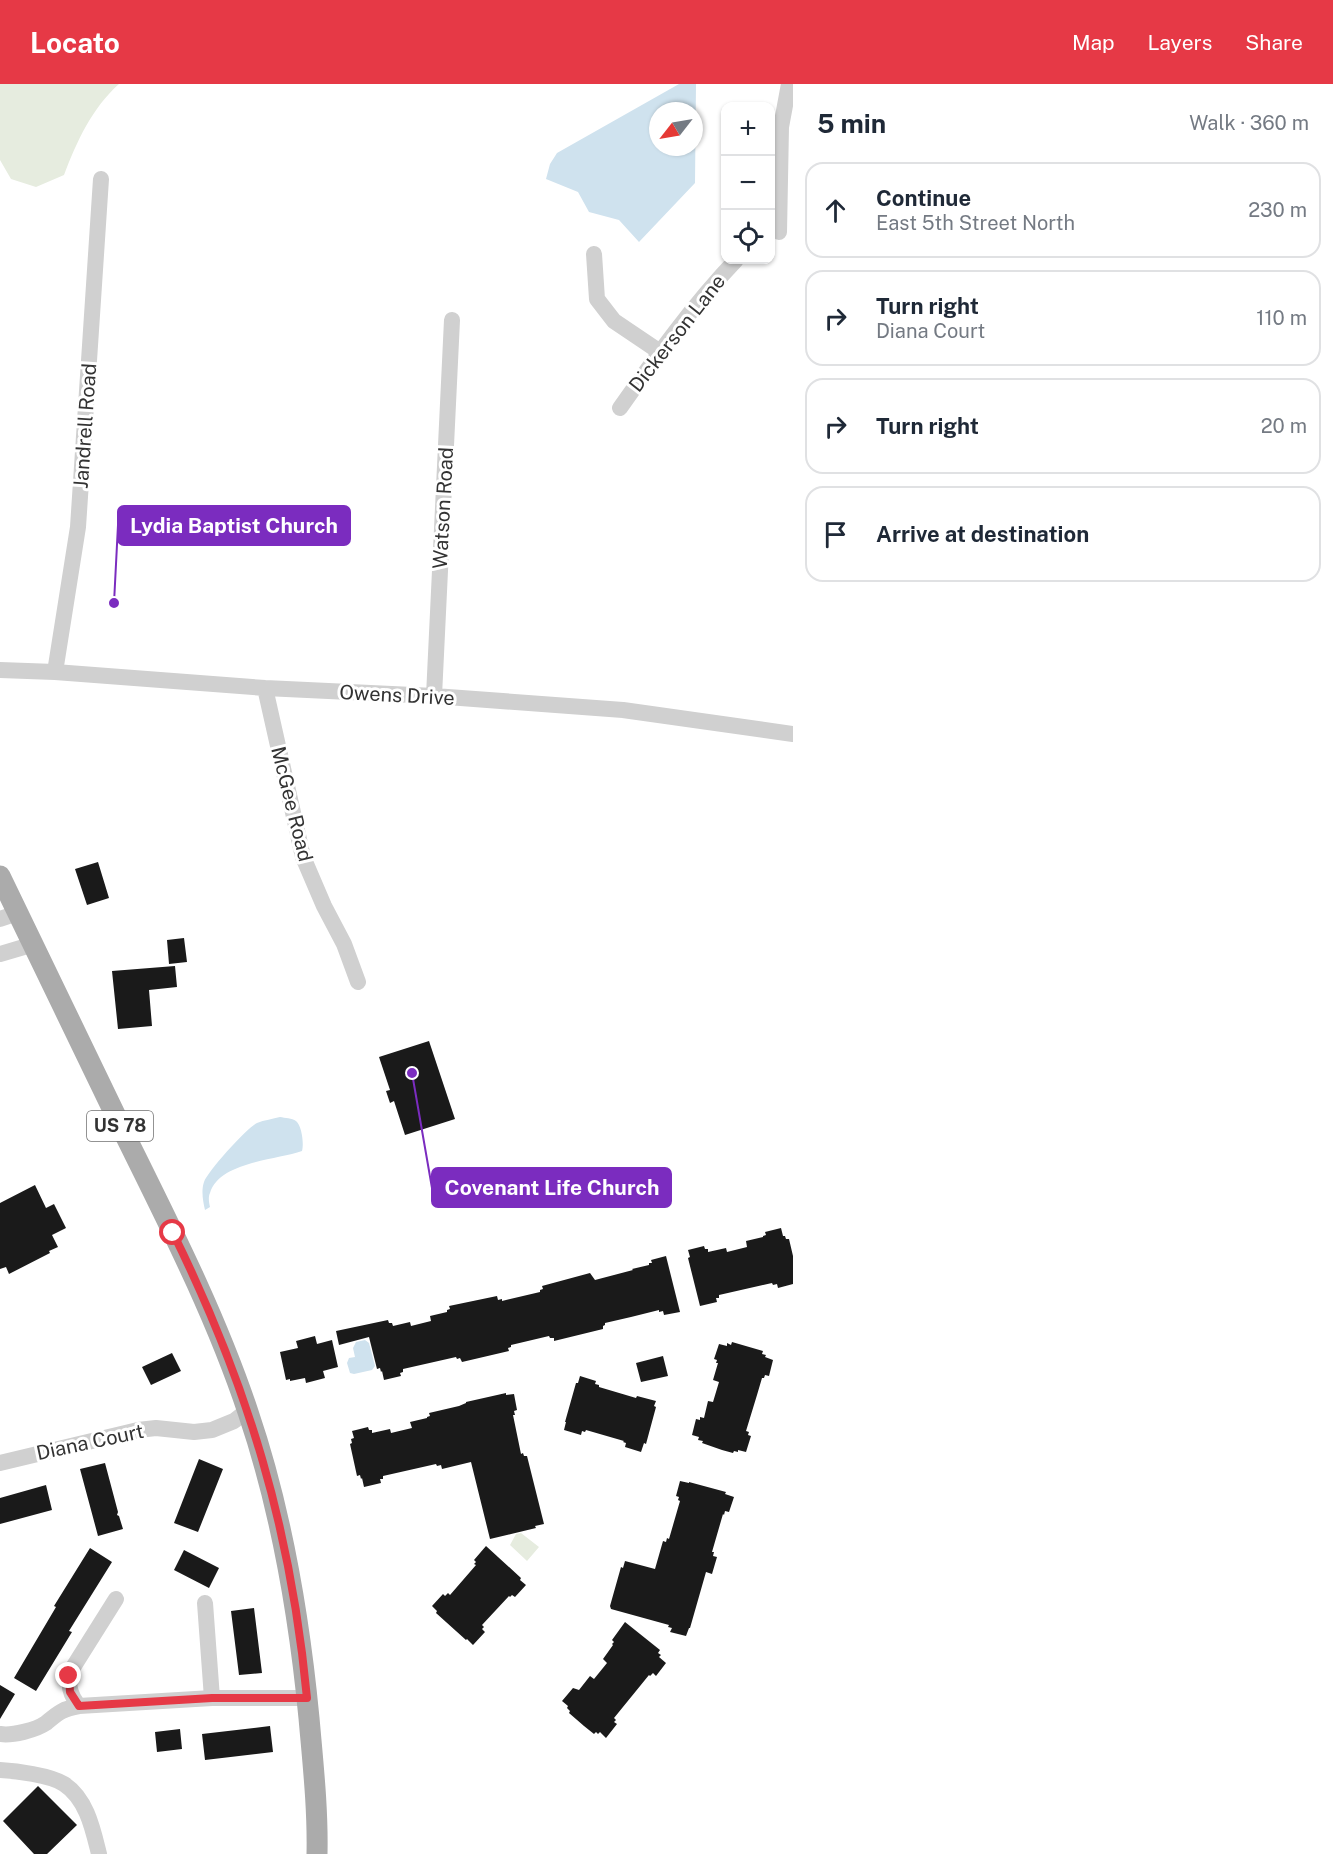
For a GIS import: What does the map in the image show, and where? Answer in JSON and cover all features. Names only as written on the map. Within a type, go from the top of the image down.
[{"type":"main road","name":"US 78","points":[[0,876],[9,916],[34,944],[192,1271],[222,1340],[248,1410],[271,1487],[287,1553],[303,1650],[317,1813],[317,1854]]},
{"type":"street","points":[[781,233],[781,127],[789,84]]},
{"type":"street","name":"Jandrell Road","points":[[55,672],[78,527],[101,179]]},
{"type":"street","points":[[594,254],[597,299],[614,321],[660,351]]},
{"type":"street","name":"Dickerson Lane","points":[[620,408],[660,351],[732,264]]},
{"type":"street","name":"Watson Road","points":[[434,696],[452,320]]},
{"type":"street","name":"Owens Drive","points":[[0,670],[265,688],[434,696],[623,710],[793,734]]},
{"type":"street","name":"McGee Road","points":[[265,688],[303,857],[324,906],[344,944],[358,982]]},
{"type":"street","points":[[0,954],[34,944]]},
{"type":"street","name":"Diana Court","points":[[0,1463],[138,1430],[156,1428],[194,1432],[212,1430],[234,1421],[248,1410]]},
{"type":"street","points":[[79,1706],[70,1692],[69,1676],[116,1599]]},
{"type":"street","points":[[205,1603],[212,1698]]},
{"type":"street","points":[[0,1734],[15,1734],[44,1724],[60,1711],[79,1706],[212,1698],[307,1698]]},
{"type":"street","points":[[0,1770],[19,1771],[63,1784],[80,1801],[88,1816],[99,1854]]},
{"type":"shaded area","points":[[0,84],[119,84],[93,114],[64,175],[36,187],[11,179],[0,160]]},
{"type":"shaded area","points":[[521,1533],[539,1547],[527,1561],[510,1545],[516,1534]]},
{"type":"water","points":[[679,84],[696,84],[696,102],[649,102],[649,156],[695,156],[695,183],[639,242],[619,220],[589,212],[578,192],[546,179],[550,164],[557,153]]},
{"type":"water","points":[[280,1117],[293,1119],[298,1123],[302,1135],[302,1151],[236,1168],[215,1183],[209,1195],[210,1207],[205,1210],[203,1185],[213,1169],[237,1141],[257,1123]]},
{"type":"water","points":[[365,1340],[369,1343],[375,1366],[372,1370],[350,1373],[347,1363],[349,1358],[355,1357],[353,1348],[356,1342]]},
{"type":"building","points":[[98,862],[109,898],[87,905],[75,869]]},
{"type":"building","points":[[184,938],[187,962],[169,964],[167,940]]},
{"type":"building","points":[[175,966],[177,987],[149,990],[152,1026],[118,1029],[112,971]]},
{"type":"building","points":[[429,1041],[455,1119],[405,1135],[394,1101],[390,1103],[386,1091],[390,1090],[379,1057]]},
{"type":"building","points":[[35,1185],[46,1208],[54,1204],[66,1228],[52,1235],[58,1247],[9,1274],[6,1267],[0,1269],[0,1203]]},
{"type":"building","points":[[781,1228],[783,1236],[789,1239],[793,1256],[793,1284],[778,1288],[777,1284],[772,1283],[719,1295],[719,1298],[716,1298],[717,1302],[700,1306],[688,1250],[704,1246],[708,1252],[726,1248],[727,1252],[747,1247],[746,1241],[763,1237],[766,1235],[765,1232]]},
{"type":"building","points":[[666,1256],[680,1312],[664,1315],[663,1311],[659,1312],[659,1310],[605,1323],[603,1329],[554,1341],[554,1338],[549,1336],[511,1345],[508,1348],[509,1351],[462,1362],[456,1357],[403,1369],[401,1376],[384,1380],[382,1371],[380,1368],[377,1369],[369,1337],[339,1345],[336,1331],[388,1320],[393,1326],[410,1322],[411,1326],[431,1321],[430,1316],[447,1312],[450,1309],[449,1306],[497,1296],[498,1300],[502,1299],[502,1301],[540,1292],[543,1289],[542,1286],[590,1273],[595,1280],[649,1265],[652,1263],[651,1260]]},
{"type":"building","points":[[315,1336],[317,1344],[332,1340],[338,1367],[323,1371],[325,1378],[306,1383],[305,1378],[286,1380],[280,1352],[298,1348],[296,1341]]},
{"type":"building","points":[[732,1342],[763,1351],[762,1354],[766,1355],[765,1357],[773,1360],[769,1376],[765,1375],[762,1378],[746,1431],[751,1436],[746,1452],[738,1450],[733,1453],[702,1443],[703,1441],[698,1440],[699,1437],[692,1435],[696,1419],[704,1418],[708,1401],[713,1402],[719,1382],[713,1380],[718,1363],[714,1359],[719,1344],[727,1346],[727,1343],[731,1345]]},
{"type":"building","points":[[172,1353],[181,1371],[151,1385],[142,1367]]},
{"type":"building","points":[[663,1356],[668,1376],[641,1382],[636,1363]]},
{"type":"building","points":[[580,1376],[596,1381],[595,1384],[599,1387],[636,1398],[637,1396],[656,1401],[646,1444],[644,1443],[641,1452],[625,1447],[624,1441],[586,1430],[582,1431],[581,1435],[564,1430],[576,1383]]},
{"type":"building","points":[[506,1393],[506,1395],[514,1394],[517,1410],[513,1415],[521,1454],[527,1456],[544,1524],[490,1539],[471,1462],[442,1469],[441,1465],[436,1464],[383,1476],[383,1479],[380,1479],[381,1483],[364,1487],[362,1478],[360,1475],[357,1476],[350,1444],[351,1439],[354,1438],[352,1431],[368,1427],[372,1433],[390,1429],[391,1433],[412,1428],[410,1422],[427,1418],[430,1416],[429,1413]]},
{"type":"building","points":[[199,1459],[223,1469],[198,1532],[174,1523]]},
{"type":"building","points":[[105,1463],[117,1515],[123,1529],[98,1536],[80,1469]]},
{"type":"building","points":[[680,1481],[726,1492],[725,1494],[734,1497],[729,1512],[725,1511],[723,1514],[712,1552],[714,1552],[713,1556],[717,1557],[712,1574],[706,1572],[686,1636],[670,1632],[672,1628],[668,1627],[669,1625],[611,1609],[610,1606],[621,1567],[623,1568],[625,1561],[655,1569],[663,1541],[666,1542],[667,1538],[669,1539],[680,1501],[676,1496]]},
{"type":"building","points":[[46,1485],[52,1510],[0,1524],[0,1498]]},
{"type":"building","points":[[486,1546],[526,1585],[515,1597],[509,1596],[482,1625],[485,1632],[473,1645],[436,1613],[437,1611],[432,1606],[443,1594],[450,1595],[476,1565],[474,1560]]},
{"type":"building","points":[[90,1548],[112,1562],[69,1631],[72,1632],[36,1691],[14,1678],[56,1607],[54,1606]]},
{"type":"building","points":[[184,1550],[219,1568],[209,1588],[174,1570]]},
{"type":"building","points":[[254,1608],[262,1673],[239,1675],[231,1611]]},
{"type":"building","points":[[625,1622],[660,1650],[659,1657],[666,1663],[656,1676],[653,1673],[649,1675],[614,1718],[617,1724],[606,1738],[600,1732],[594,1734],[584,1726],[569,1713],[568,1706],[562,1701],[573,1688],[579,1690],[590,1676],[594,1679],[607,1663],[603,1659],[613,1645],[612,1640]]},
{"type":"building","points":[[0,1685],[15,1694],[0,1719]]},
{"type":"building","points":[[270,1726],[273,1752],[205,1760],[202,1734]]},
{"type":"building","points":[[180,1729],[182,1749],[157,1752],[155,1732]]},
{"type":"building","points":[[38,1786],[77,1825],[47,1854],[34,1854],[3,1821]]},
{"type":"place","name":"Lydia Baptist Church","points":[[114,603]]},
{"type":"place","name":"Covenant Life Church","points":[[412,1073]]},
{"type":"route","points":[[69,1676],[70,1692],[79,1706],[212,1698],[307,1698],[296,1601],[287,1553],[263,1458],[222,1340],[173,1233]]}]
